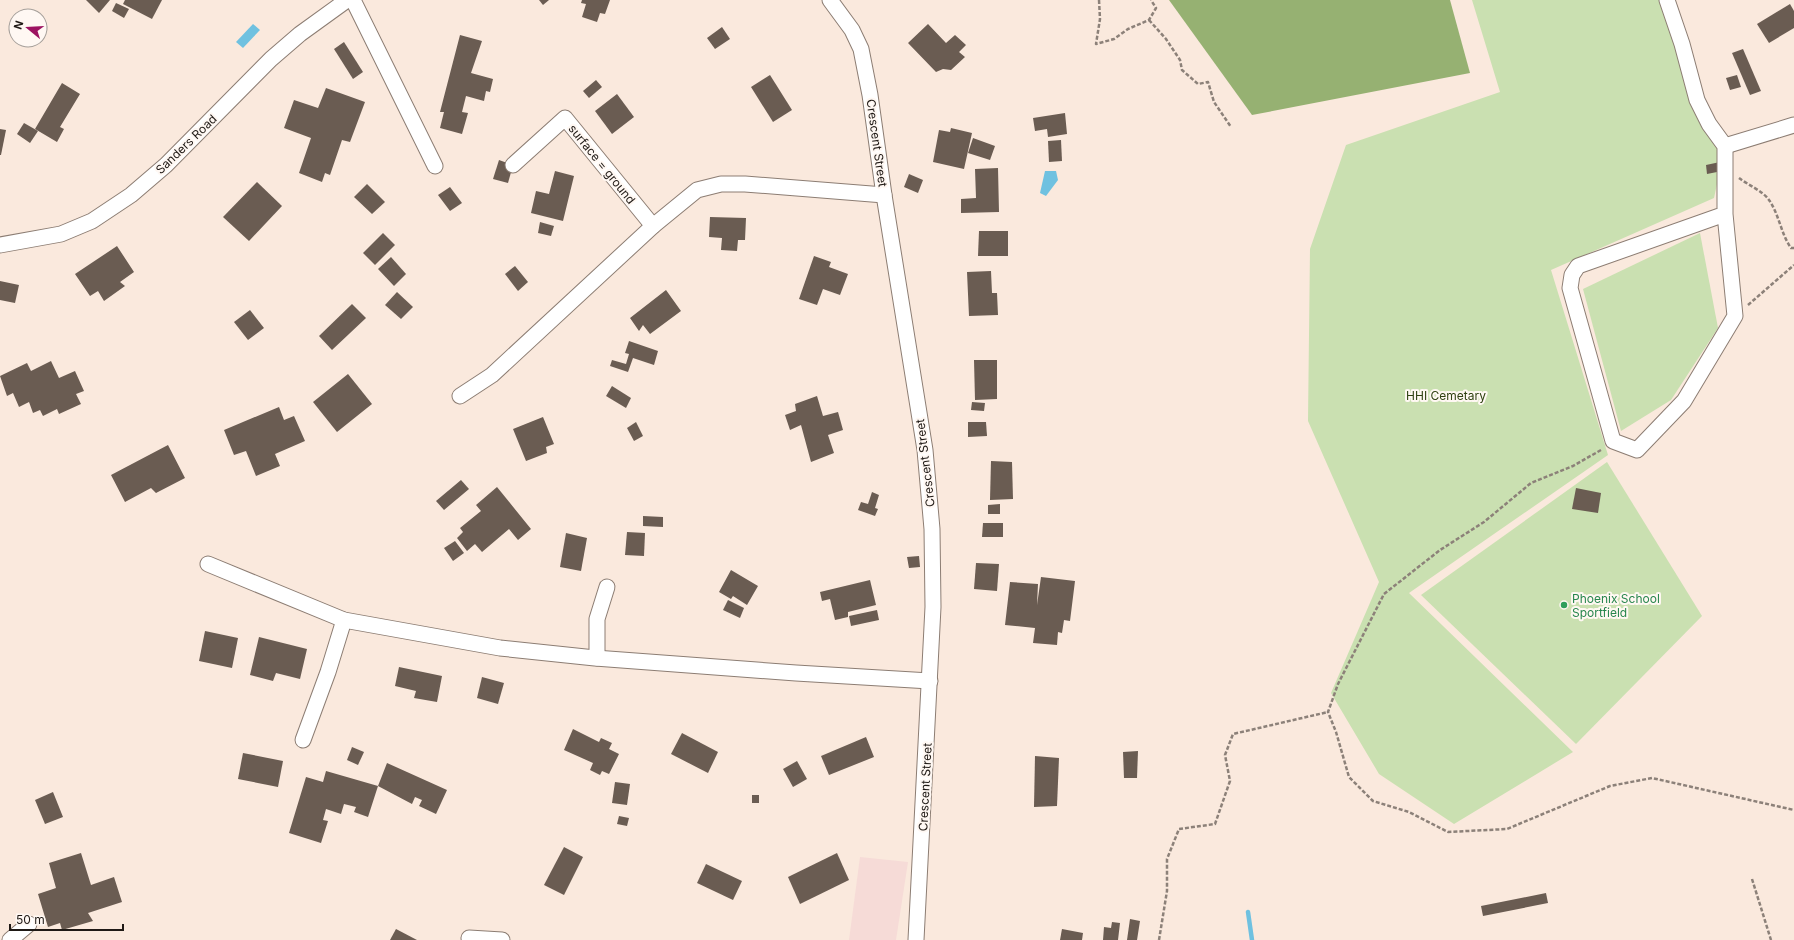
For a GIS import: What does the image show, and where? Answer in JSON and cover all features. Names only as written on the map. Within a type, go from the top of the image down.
[{"type":"street","name":"Sanders Road","points":[[0,245],[61,234],[92,221],[131,195],[166,165],[271,59],[300,34],[348,0]]},
{"type":"street","points":[[352,0],[435,166]]},
{"type":"street","name":"Crescent Street","points":[[830,0],[852,30],[861,49],[870,95],[884,196],[925,450],[931,514],[933,607],[916,940]]},
{"type":"street","points":[[1667,0],[1682,44],[1697,100],[1709,124],[1725,146],[1725,214],[1735,316],[1684,401],[1637,450],[1613,441],[1570,288],[1572,274],[1578,266],[1725,214]]},
{"type":"street","name":"surface = ground","points":[[513,165],[565,118],[653,226]]},
{"type":"street","points":[[1725,146],[1794,125]]},
{"type":"street","points":[[460,396],[492,375],[653,226],[697,190],[721,184],[745,184],[884,196]]},
{"type":"street","points":[[208,564],[344,620],[500,648],[597,658],[796,673],[930,681]]},
{"type":"street","points":[[597,658],[597,619],[607,587]]},
{"type":"street","points":[[303,740],[328,672],[344,620]]},
{"type":"street","points":[[10,940],[29,924]]},
{"type":"street","points":[[469,938],[502,940]]},
{"type":"path","points":[[1098,0],[1100,18],[1096,44],[1114,39],[1128,29],[1149,20],[1156,8],[1152,0]]},
{"type":"path","points":[[1149,20],[1166,39],[1180,60],[1182,70],[1198,84],[1208,82],[1214,102],[1231,127]]},
{"type":"path","points":[[1726,162],[1740,179],[1769,199],[1783,230],[1786,242],[1791,248],[1794,248]]},
{"type":"path","points":[[1735,316],[1794,265]]},
{"type":"path","points":[[1613,441],[1596,454],[1573,466],[1531,484],[1484,522],[1440,550],[1384,594],[1338,684],[1328,712],[1336,732],[1349,777],[1373,801],[1409,812],[1448,832],[1507,829],[1610,786],[1652,778],[1794,810]]},
{"type":"path","points":[[1159,940],[1167,891],[1167,859],[1180,829],[1215,824],[1230,781],[1225,755],[1233,734],[1328,712]]},
{"type":"path","points":[[1752,879],[1771,940]]},
{"type":"shaded area","points":[[860,857],[908,862],[896,940],[849,940]]},
{"type":"green space","points":[[1169,0],[1450,0],[1470,73],[1252,115]]},
{"type":"green space","name":"HHI Cemetary","points":[[1472,0],[1669,0],[1699,100],[1725,147],[1714,198],[1551,270],[1608,455],[1409,593],[1573,752],[1454,824],[1379,774],[1331,693],[1379,582],[1308,421],[1310,249],[1346,145],[1500,92]]},
{"type":"green space","points":[[1700,233],[1718,328],[1671,400],[1621,431],[1583,289]]},
{"type":"green space","name":"Phoenix School Sportfield","points":[[1607,462],[1702,616],[1576,744],[1421,595]]},
{"type":"water","points":[[253,24],[260,30],[243,48],[236,42]]},
{"type":"water","points":[[1045,171],[1056,171],[1058,180],[1046,196],[1040,193]]},
{"type":"building","points":[[86,0],[110,0],[99,13]]},
{"type":"building","points":[[125,0],[162,0],[152,19],[123,4]]},
{"type":"building","points":[[539,0],[549,0],[543,5]]},
{"type":"building","points":[[582,0],[610,0],[605,14],[600,13],[597,22],[582,17],[586,4],[581,3]]},
{"type":"building","points":[[116,3],[129,9],[124,18],[112,11]]},
{"type":"building","points":[[1790,4],[1794,11],[1794,28],[1769,43],[1757,24]]},
{"type":"building","points":[[928,24],[946,43],[955,35],[966,45],[959,52],[965,57],[951,70],[943,69],[936,72],[908,43]]},
{"type":"building","points":[[722,27],[730,39],[715,49],[707,38]]},
{"type":"building","points":[[460,35],[482,41],[471,73],[493,79],[490,92],[486,91],[484,101],[466,96],[462,112],[468,113],[462,134],[440,128],[444,112],[440,112]]},
{"type":"building","points":[[344,42],[363,72],[353,79],[334,49]]},
{"type":"building","points":[[1743,49],[1761,91],[1750,95],[1732,53]]},
{"type":"building","points":[[770,75],[792,110],[773,122],[751,87]]},
{"type":"building","points":[[1737,75],[1741,87],[1730,90],[1726,78]]},
{"type":"building","points":[[596,80],[602,87],[589,98],[583,91]]},
{"type":"building","points":[[62,83],[80,94],[60,127],[64,129],[57,142],[35,129]]},
{"type":"building","points":[[326,88],[365,102],[350,142],[342,140],[330,175],[325,173],[322,182],[299,173],[311,138],[284,128],[294,100],[318,108]]},
{"type":"building","points":[[617,94],[634,117],[612,134],[595,111]]},
{"type":"building","points":[[1065,113],[1067,134],[1048,137],[1047,129],[1035,131],[1033,118]]},
{"type":"building","points":[[24,123],[38,131],[30,143],[17,134]]},
{"type":"building","points":[[951,128],[972,133],[964,169],[933,162],[939,130],[950,132]]},
{"type":"building","points":[[0,129],[6,130],[1,155],[0,155]]},
{"type":"building","points":[[973,138],[995,146],[990,160],[968,153]]},
{"type":"building","points":[[1061,140],[1062,161],[1049,162],[1048,141]]},
{"type":"building","points":[[499,160],[513,165],[508,183],[493,179]]},
{"type":"building","points":[[1720,162],[1722,171],[1707,174],[1706,165]]},
{"type":"building","points":[[998,168],[999,212],[961,213],[961,199],[976,198],[975,169]]},
{"type":"building","points":[[555,171],[574,176],[563,221],[531,213],[536,191],[549,194]]},
{"type":"building","points":[[909,174],[923,180],[918,193],[904,187]]},
{"type":"building","points":[[257,182],[282,206],[249,241],[223,217]]},
{"type":"building","points":[[367,184],[385,202],[372,214],[354,197]]},
{"type":"building","points":[[450,187],[462,203],[450,211],[438,195]]},
{"type":"building","points":[[710,217],[746,218],[745,240],[738,240],[737,251],[721,250],[722,238],[709,237]]},
{"type":"building","points":[[540,222],[554,226],[551,236],[538,233]]},
{"type":"building","points":[[979,231],[1008,231],[1008,256],[978,256]]},
{"type":"building","points":[[383,233],[395,245],[375,265],[363,253]]},
{"type":"building","points":[[117,246],[134,272],[120,282],[125,286],[104,301],[98,291],[90,296],[75,274]]},
{"type":"building","points":[[814,256],[831,262],[829,267],[848,274],[840,295],[823,289],[817,305],[799,299]]},
{"type":"building","points":[[391,257],[406,274],[394,286],[378,269]]},
{"type":"building","points":[[515,266],[528,282],[518,291],[505,274]]},
{"type":"building","points":[[991,271],[992,293],[997,293],[998,315],[969,316],[967,272]]},
{"type":"building","points":[[0,281],[19,285],[15,303],[0,300]]},
{"type":"building","points":[[666,290],[681,311],[650,334],[643,325],[639,331],[630,318]]},
{"type":"building","points":[[397,292],[413,307],[401,319],[385,305]]},
{"type":"building","points":[[352,304],[366,318],[332,350],[319,336]]},
{"type":"building","points":[[250,310],[264,328],[248,340],[234,322]]},
{"type":"building","points":[[629,341],[658,351],[654,365],[633,358],[628,372],[610,366],[612,360],[626,364],[629,354],[625,353]]},
{"type":"building","points":[[974,360],[997,360],[997,399],[975,400]]},
{"type":"building","points":[[51,361],[59,378],[75,371],[84,391],[76,394],[81,404],[59,414],[57,409],[43,416],[40,410],[33,413],[29,402],[19,407],[13,393],[7,396],[0,376],[27,363],[31,371]]},
{"type":"building","points":[[348,374],[372,404],[337,432],[313,402]]},
{"type":"building","points":[[612,386],[631,398],[626,408],[606,396]]},
{"type":"building","points":[[817,396],[823,416],[838,412],[843,430],[828,435],[834,453],[811,462],[801,425],[790,430],[785,415],[796,411],[795,404]]},
{"type":"building","points":[[972,402],[985,403],[984,411],[971,410]]},
{"type":"building","points":[[279,407],[284,420],[294,416],[305,441],[275,454],[280,466],[256,476],[246,451],[234,455],[224,430]]},
{"type":"building","points":[[543,417],[554,444],[546,447],[547,453],[526,461],[513,429]]},
{"type":"building","points":[[636,422],[643,436],[634,441],[627,428]]},
{"type":"building","points":[[968,422],[986,422],[987,436],[968,437]]},
{"type":"building","points":[[168,445],[185,478],[156,493],[151,488],[125,502],[111,475]]},
{"type":"building","points":[[991,461],[1012,462],[1013,499],[990,500]]},
{"type":"building","points":[[461,480],[469,489],[444,510],[436,501]]},
{"type":"building","points":[[497,487],[531,529],[518,540],[509,529],[482,552],[475,544],[467,551],[457,538],[463,532],[460,528],[481,511],[476,505]]},
{"type":"building","points":[[1576,488],[1601,493],[1598,513],[1572,509]]},
{"type":"building","points":[[872,492],[879,495],[875,508],[878,509],[875,516],[858,510],[861,502],[868,504]]},
{"type":"building","points":[[1000,504],[1000,514],[988,514],[988,505]]},
{"type":"building","points":[[643,516],[663,517],[663,527],[643,526]]},
{"type":"building","points":[[983,523],[1003,523],[1003,537],[982,537]]},
{"type":"building","points":[[627,532],[645,533],[644,556],[625,555]]},
{"type":"building","points":[[566,533],[587,538],[581,571],[560,567]]},
{"type":"building","points":[[455,541],[464,553],[453,561],[444,548]]},
{"type":"building","points":[[919,556],[920,567],[909,568],[907,557]]},
{"type":"building","points":[[976,563],[999,564],[997,591],[974,589]]},
{"type":"building","points":[[731,570],[758,586],[747,605],[733,596],[731,599],[719,592]]},
{"type":"building","points":[[1041,577],[1075,581],[1070,621],[1064,620],[1062,633],[1058,632],[1057,645],[1033,643],[1035,628],[1005,625],[1010,582],[1038,584],[1037,605]]},
{"type":"building","points":[[870,580],[876,605],[848,612],[848,617],[835,620],[830,599],[822,601],[820,592]]},
{"type":"building","points":[[728,600],[744,608],[740,618],[723,610]]},
{"type":"building","points":[[877,610],[879,620],[851,626],[849,616]]},
{"type":"building","points":[[205,631],[238,638],[232,668],[199,661]]},
{"type":"building","points":[[259,637],[307,649],[300,679],[276,673],[273,681],[250,675]]},
{"type":"building","points":[[399,667],[442,676],[437,702],[414,698],[416,691],[395,686]]},
{"type":"building","points":[[482,677],[504,683],[498,704],[477,698]]},
{"type":"building","points":[[573,729],[599,742],[601,738],[612,743],[609,749],[619,754],[609,774],[602,771],[600,775],[590,770],[593,763],[564,750]]},
{"type":"building","points":[[682,733],[718,752],[708,773],[671,754]]},
{"type":"building","points":[[866,737],[874,757],[829,775],[821,756]]},
{"type":"building","points":[[352,747],[364,752],[358,765],[347,760]]},
{"type":"building","points":[[1138,751],[1137,778],[1124,778],[1123,752]]},
{"type":"building","points":[[243,753],[283,761],[278,787],[238,779]]},
{"type":"building","points":[[1035,756],[1059,758],[1057,806],[1034,807]]},
{"type":"building","points":[[797,761],[807,779],[793,787],[783,769]]},
{"type":"building","points":[[387,763],[447,790],[436,814],[419,806],[422,800],[415,797],[412,804],[378,786]]},
{"type":"building","points":[[326,771],[378,786],[368,817],[354,812],[356,807],[344,804],[341,814],[326,809],[323,820],[328,821],[321,843],[289,833],[306,777],[323,782]]},
{"type":"building","points":[[615,782],[630,784],[627,805],[612,803]]},
{"type":"building","points":[[53,792],[63,817],[45,824],[35,800]]},
{"type":"building","points":[[752,795],[759,795],[759,803],[752,803]]},
{"type":"building","points":[[619,816],[629,818],[627,826],[617,824]]},
{"type":"building","points":[[564,847],[583,857],[564,895],[544,885]]},
{"type":"building","points":[[81,853],[91,885],[114,877],[122,902],[88,913],[93,921],[62,930],[60,923],[48,927],[38,894],[56,888],[49,863]]},
{"type":"building","points":[[837,853],[849,880],[800,904],[788,877]]},
{"type":"building","points":[[706,864],[742,881],[733,900],[697,883]]},
{"type":"building","points":[[1546,893],[1548,903],[1483,916],[1481,906]]},
{"type":"building","points":[[1130,919],[1140,921],[1137,940],[1127,940]]},
{"type":"building","points":[[1112,922],[1120,923],[1118,940],[1103,940],[1104,927],[1111,928]]},
{"type":"building","points":[[396,929],[417,940],[390,940]]},
{"type":"building","points":[[1062,929],[1083,933],[1082,940],[1060,940]]},
{"type":"waterway","points":[[1248,912],[1252,940]]},
{"type":"place","name":"Phoenix School Sportfield","points":[[1564,605]]}]
